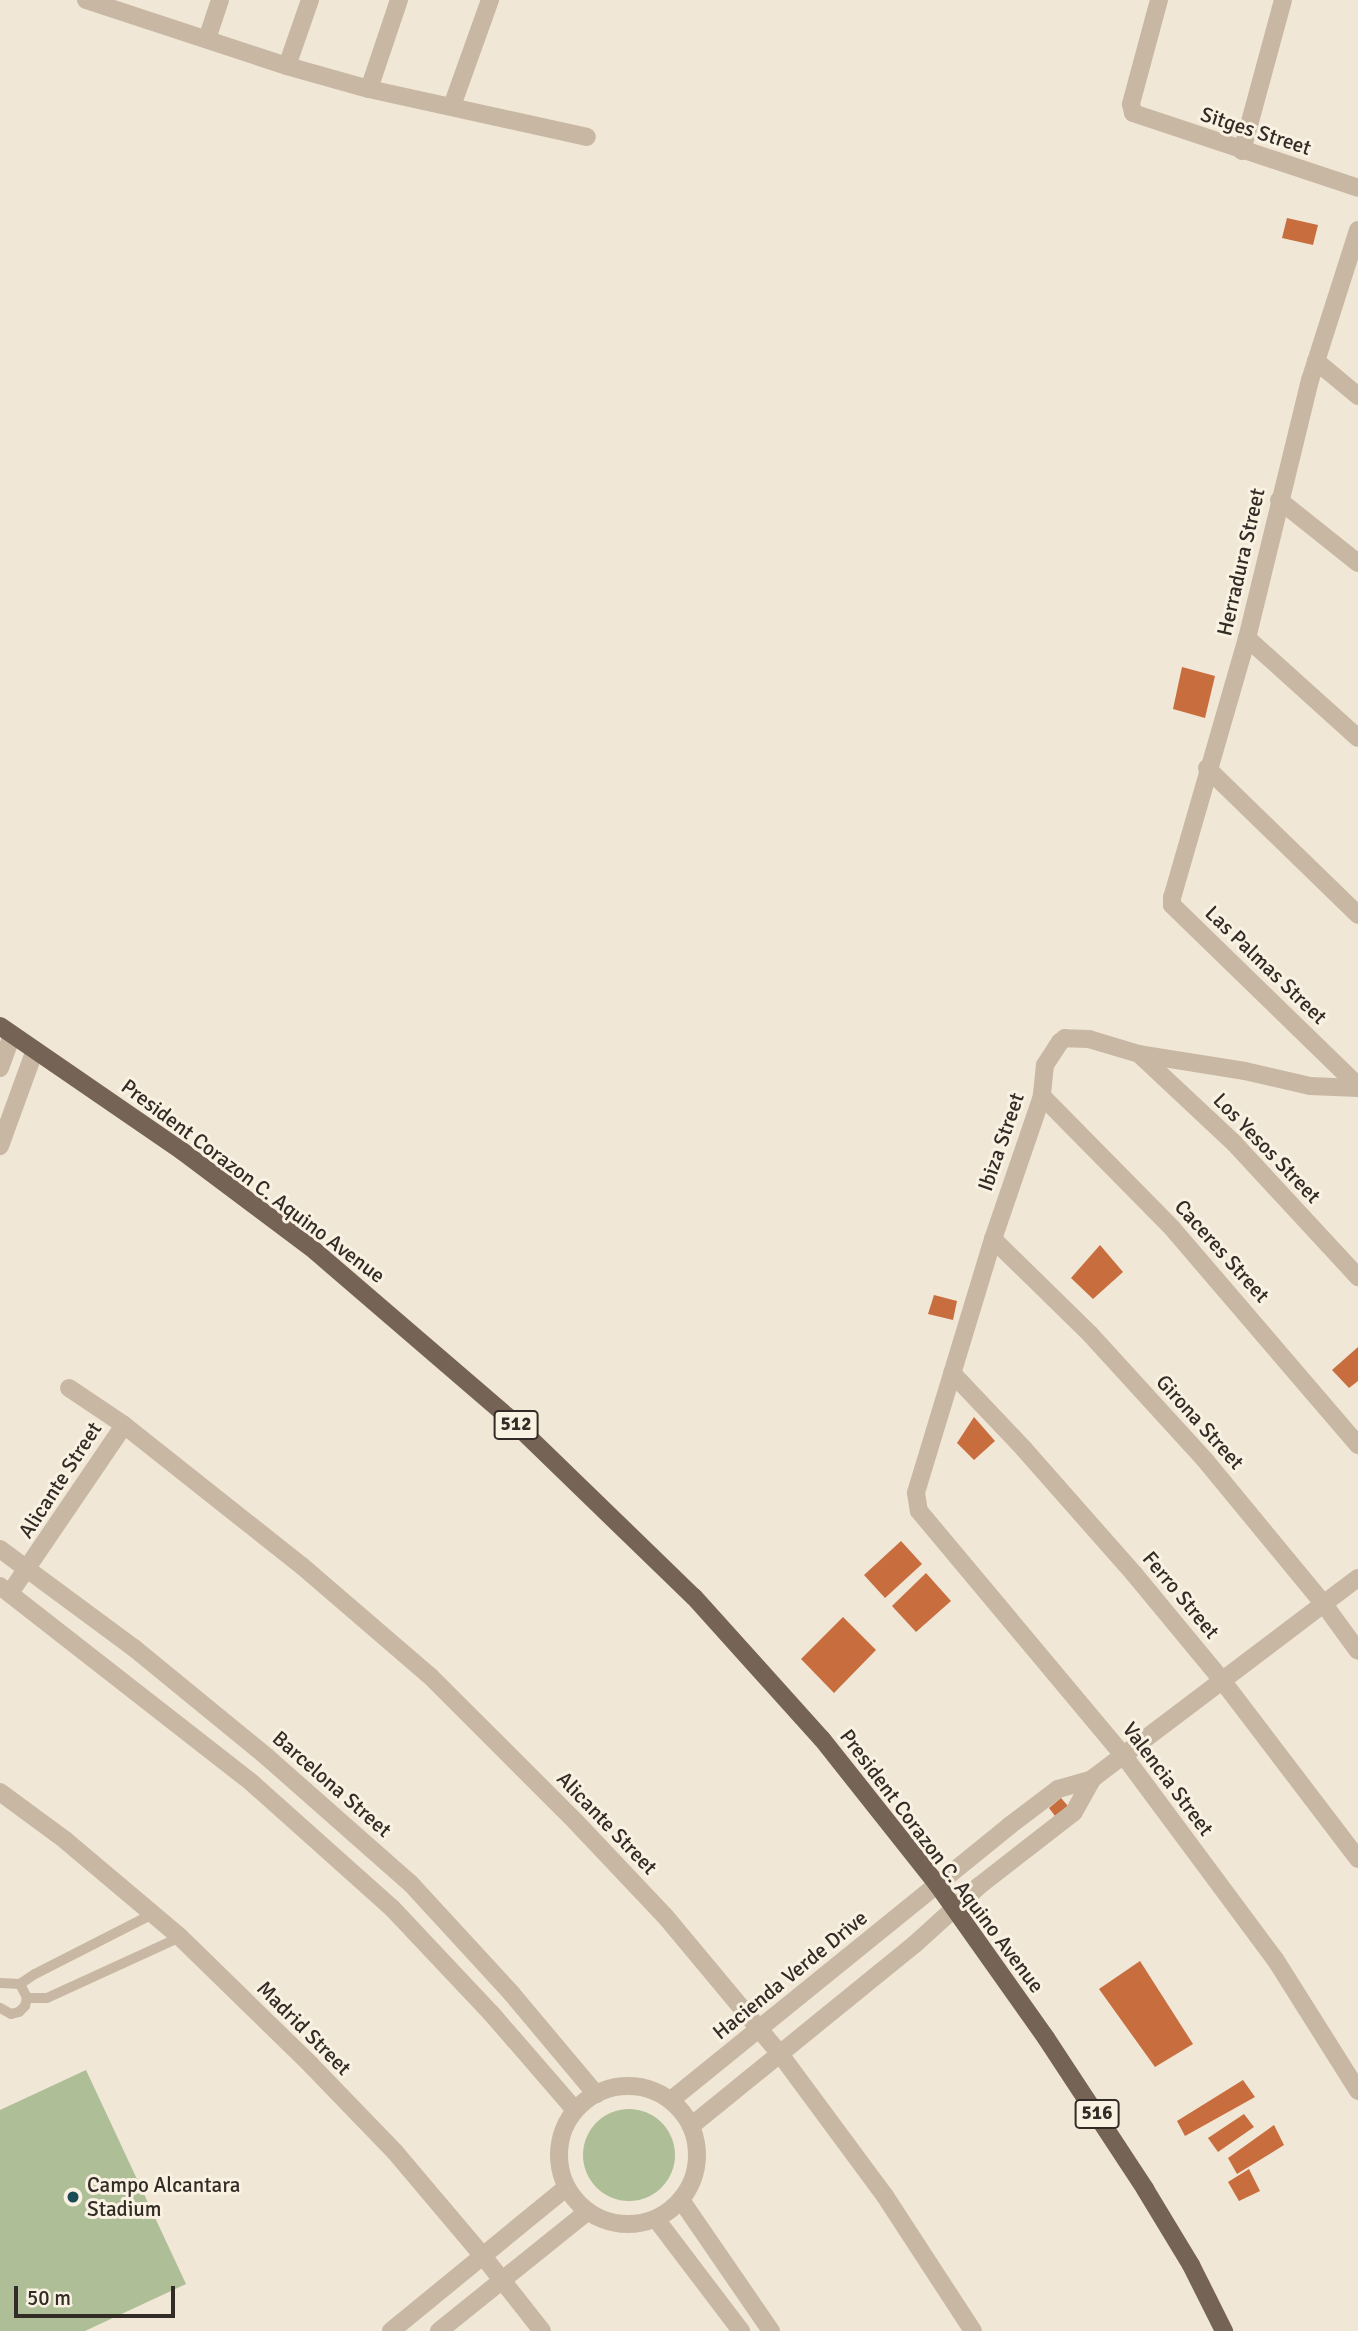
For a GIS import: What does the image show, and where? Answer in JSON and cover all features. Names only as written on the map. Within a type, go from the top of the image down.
[{"type":"main road","name":"President Corazon C. Aquino Avenue","points":[[6,1030],[182,1151],[315,1251],[509,1418],[694,1597],[822,1739],[937,1884],[1046,2038],[1145,2189],[1191,2265],[1224,2331]]},
{"type":"street","points":[[86,0],[127,6],[206,39],[369,89],[587,137]]},
{"type":"street","points":[[206,39],[220,0]]},
{"type":"street","points":[[287,66],[310,0]]},
{"type":"street","points":[[369,89],[399,0]]},
{"type":"street","points":[[453,107],[490,0]]},
{"type":"street","name":"Sitges Street","points":[[1159,0],[1131,104],[1133,113],[1358,188]]},
{"type":"street","points":[[1242,151],[1283,0]]},
{"type":"street","name":"Herradura Street","points":[[1172,905],[1207,768],[1248,638],[1279,499],[1316,361],[1358,234]]},
{"type":"street","points":[[1316,361],[1358,396]]},
{"type":"street","points":[[1279,499],[1358,563]]},
{"type":"street","points":[[1248,638],[1358,738]]},
{"type":"street","points":[[1207,768],[1358,915]]},
{"type":"street","name":"Las Palmas Street","points":[[1172,905],[1358,1087]]},
{"type":"street","points":[[0,1068],[6,1030]]},
{"type":"street","name":"Ibiza Street","points":[[919,1511],[916,1493],[993,1239],[1042,1096],[1045,1065],[1054,1048],[1065,1038],[1089,1039],[1139,1054],[1245,1071],[1310,1086],[1358,1087]]},
{"type":"street","points":[[0,1146],[35,1050]]},
{"type":"street","name":"Los Yesos Street","points":[[1139,1054],[1234,1143],[1358,1277]]},
{"type":"street","name":"Caceres Street","points":[[1042,1096],[1172,1228],[1358,1445]]},
{"type":"street","name":"Girona Street","points":[[993,1239],[1090,1334],[1205,1460],[1323,1603],[1358,1651]]},
{"type":"street","name":"Ferro Street","points":[[952,1373],[1024,1449],[1135,1575],[1221,1679],[1358,1859]]},
{"type":"street","name":"Alicante Street","points":[[69,1388],[124,1425],[302,1566],[430,1676],[665,1916],[780,2054],[885,2196],[973,2331]]},
{"type":"street","name":"Alicante Street","points":[[5,1589],[29,1569],[124,1425]]},
{"type":"street","name":"Valencia Street","points":[[919,1511],[1124,1756],[1276,1959],[1358,2091]]},
{"type":"street","name":"Barcelona Street","points":[[0,1549],[134,1648],[246,1740],[411,1884],[512,1994],[596,2094]]},
{"type":"street","points":[[691,2126],[915,1944],[953,1908],[1074,1812],[1093,1779],[1221,1679],[1358,1578]]},
{"type":"street","points":[[5,1589],[252,1783],[392,1908],[491,2012],[575,2110]]},
{"type":"street","name":"Hacienda Verde Drive","points":[[671,2100],[1058,1789],[1093,1779]]},
{"type":"street","name":"Madrid Street","points":[[0,1792],[65,1840],[180,1937],[385,2143],[483,2256],[542,2331]]},
{"type":"street","points":[[627,2086],[642,2087],[671,2100],[691,2126],[697,2145],[697,2164],[692,2183],[681,2200],[656,2219],[639,2224],[603,2220],[588,2211],[568,2187],[562,2172],[561,2139],[575,2110],[596,2094],[627,2086]]},
{"type":"street","points":[[391,2331],[568,2187]]},
{"type":"street","points":[[681,2200],[771,2331]]},
{"type":"street","points":[[439,2331],[588,2211]]},
{"type":"street","points":[[656,2219],[741,2331]]},
{"type":"lane","points":[[0,1983],[20,1984],[35,1973],[153,1914]]},
{"type":"lane","points":[[27,1998],[47,1998],[180,1937]]},
{"type":"lane","points":[[0,2008],[11,2014],[19,2012],[25,2006],[27,1998],[20,1984]]},
{"type":"green space","name":"Campo Alcantara Stadium","points":[[86,2070],[186,2284],[85,2331],[0,2331],[0,2110]]},
{"type":"green space","points":[[629,2109],[655,2117],[667,2129],[675,2155],[667,2181],[655,2193],[629,2201],[603,2193],[591,2181],[583,2155],[591,2129],[603,2117]]},
{"type":"building","points":[[1287,218],[1318,225],[1313,245],[1282,238]]},
{"type":"building","points":[[1182,667],[1215,676],[1205,718],[1173,709]]},
{"type":"building","points":[[1100,1245],[1123,1272],[1093,1299],[1071,1278]]},
{"type":"building","points":[[934,1295],[957,1301],[953,1320],[928,1314]]},
{"type":"building","points":[[1358,1347],[1358,1381],[1349,1388],[1332,1370]]},
{"type":"building","points":[[974,1417],[995,1441],[974,1460],[957,1443]]},
{"type":"building","points":[[901,1541],[922,1564],[885,1598],[864,1575]]},
{"type":"building","points":[[926,1573],[951,1601],[916,1632],[892,1606]]},
{"type":"building","points":[[843,1617],[876,1650],[834,1693],[801,1659]]},
{"type":"building","points":[[1061,1798],[1068,1806],[1055,1816],[1049,1808]]},
{"type":"building","points":[[1140,1961],[1193,2044],[1155,2067],[1099,1989]]},
{"type":"building","points":[[1243,2080],[1255,2097],[1185,2136],[1177,2121]]},
{"type":"building","points":[[1244,2114],[1254,2127],[1218,2152],[1208,2138]]},
{"type":"building","points":[[1274,2125],[1284,2145],[1237,2174],[1228,2158]]},
{"type":"building","points":[[1249,2169],[1260,2191],[1239,2201],[1228,2182]]},
{"type":"place","name":"Campo Alcantara Stadium","points":[[73,2197]]}]
